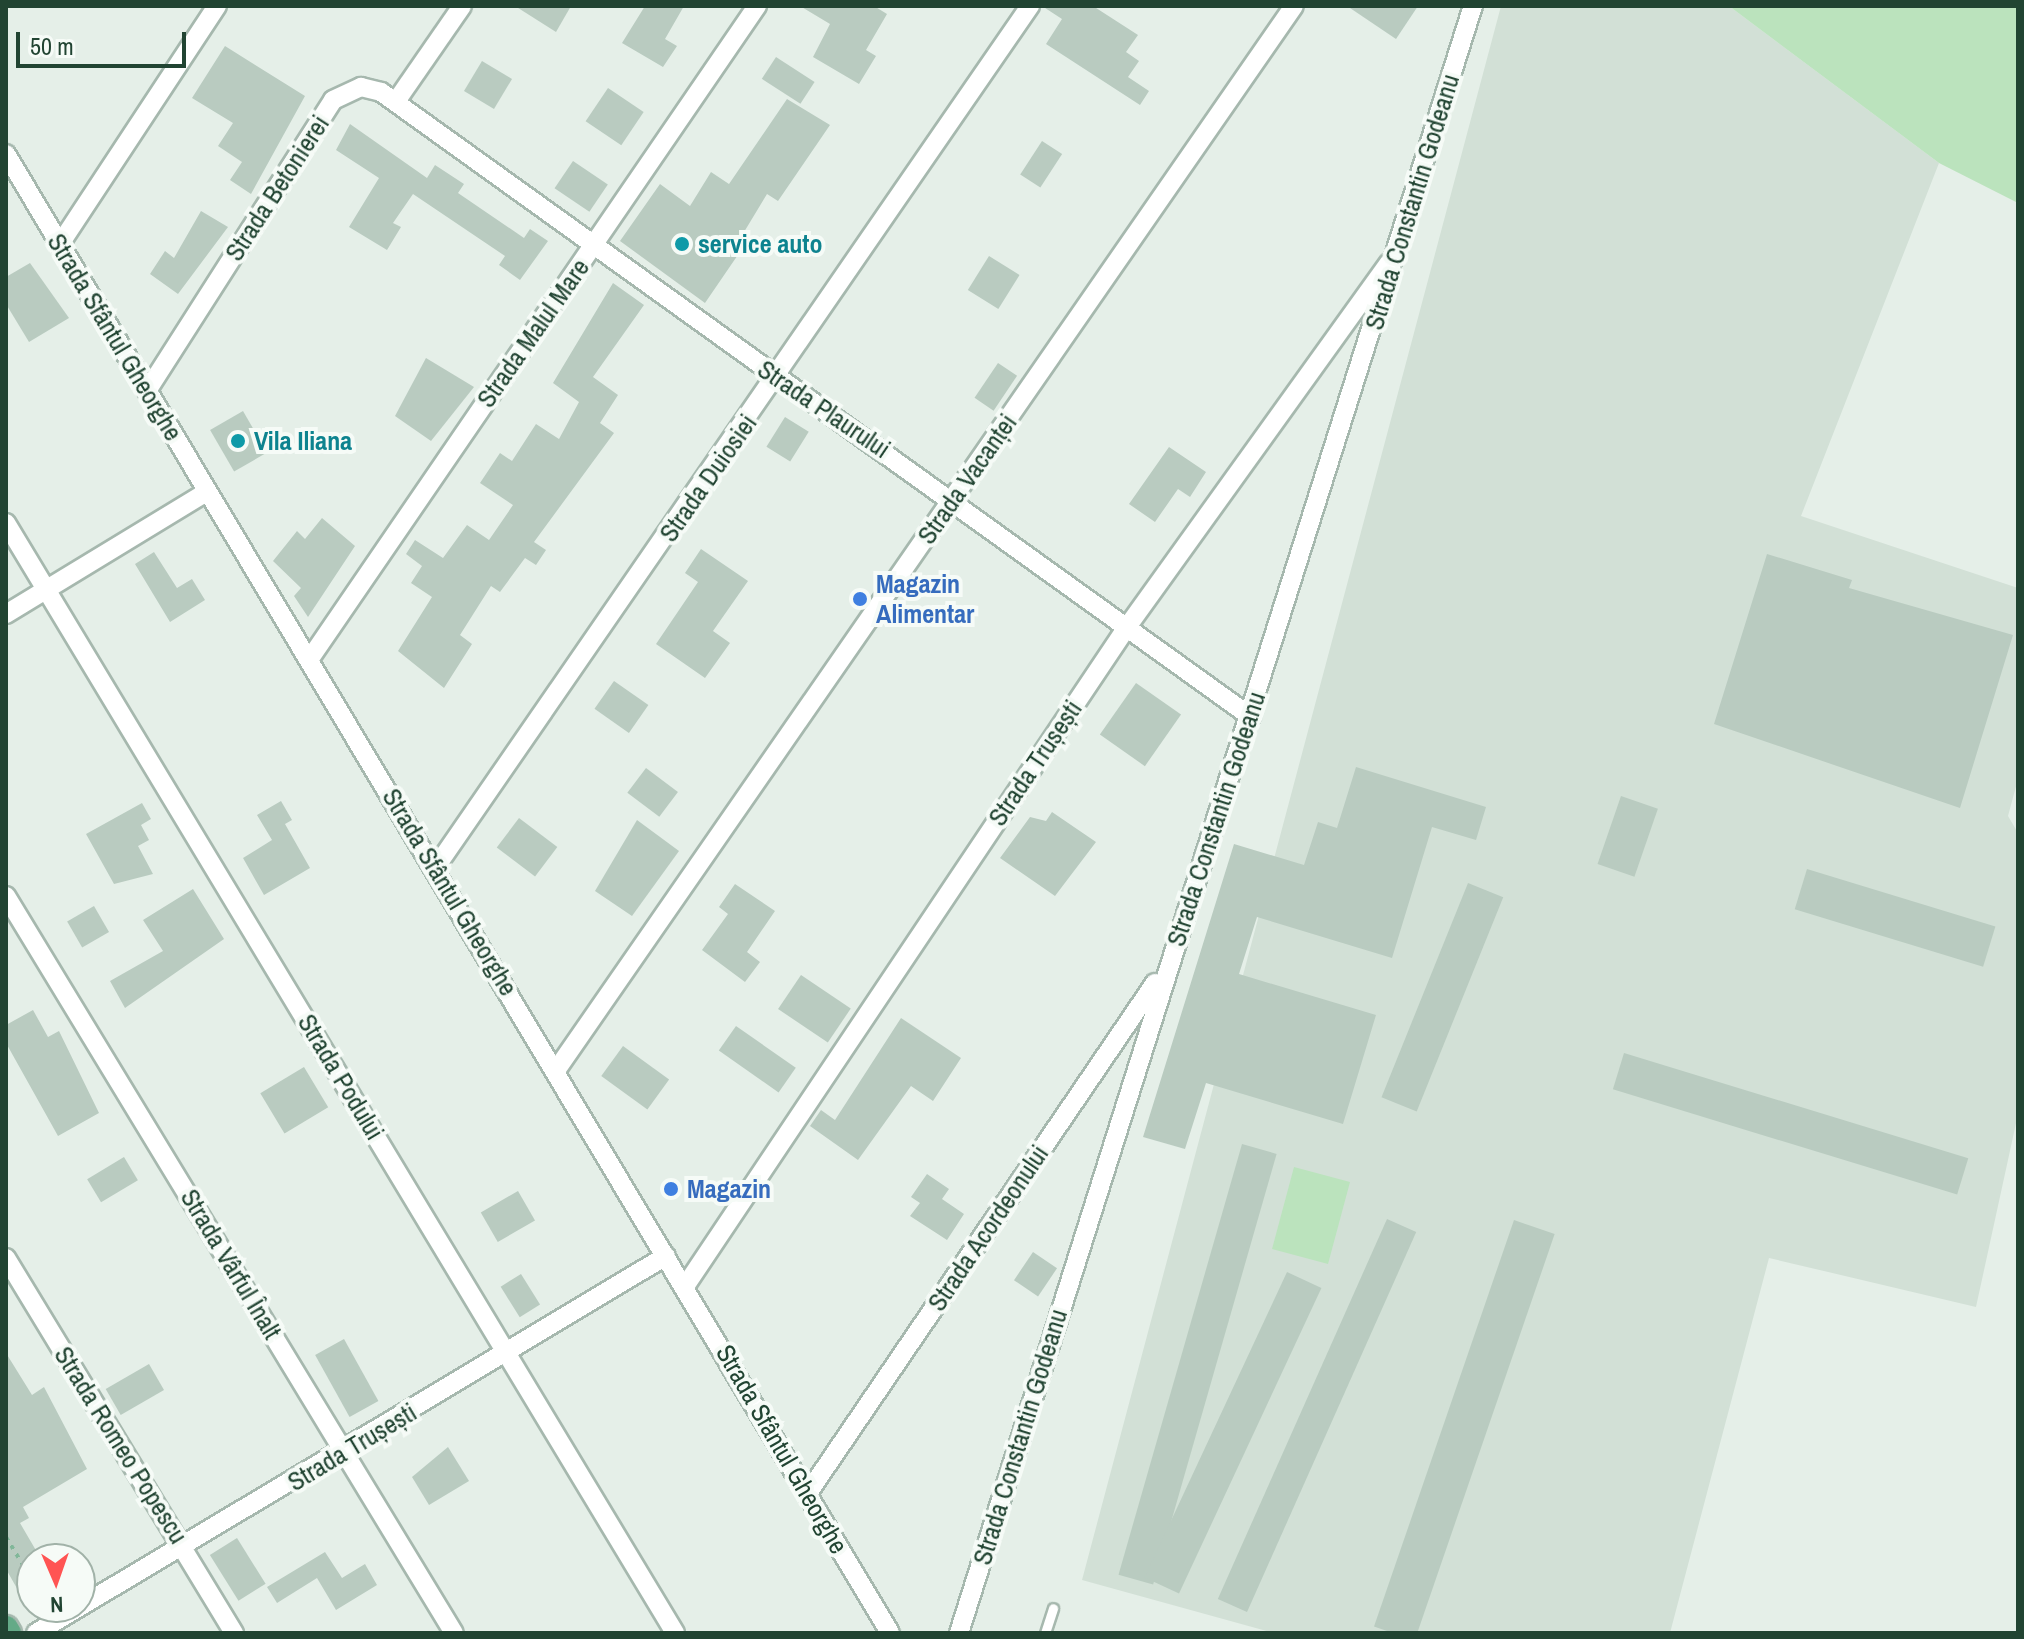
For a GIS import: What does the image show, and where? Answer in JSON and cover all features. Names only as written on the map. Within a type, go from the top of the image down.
[{"type":"main road","points":[[6,1628],[9,1633]]},
{"type":"street","points":[[60,244],[217,6]]},
{"type":"street","points":[[397,100],[462,6]]},
{"type":"street","name":"Strada Malul Mare","points":[[309,660],[757,6]]},
{"type":"street","name":"Strada Duiosiei","points":[[436,867],[778,379],[1030,6]]},
{"type":"street","name":"Strada Vacanței","points":[[557,1069],[1294,6]]},
{"type":"street","name":"Strada Constantin Godeanu","points":[[959,1633],[1168,962],[1251,717],[1473,6]]},
{"type":"street","name":"Strada Betonierei","points":[[147,391],[333,100],[361,87],[397,100]]},
{"type":"street","name":"Strada Plaurului","points":[[397,100],[778,379],[954,498],[1125,630],[1251,717]]},
{"type":"street","name":"Strada Sfântul Gheorghe","points":[[6,154],[557,1069],[890,1633]]},
{"type":"street","name":"Strada Trușești","points":[[686,1285],[1125,630],[1398,251]]},
{"type":"street","points":[[6,614],[207,492]]},
{"type":"street","name":"Strada Podului","points":[[6,523],[675,1633]]},
{"type":"street","name":"Strada Vârful Înalt","points":[[6,896],[454,1633]]},
{"type":"street","name":"Strada Acordeonului","points":[[808,1493],[1168,962]]},
{"type":"street","name":"Strada Trușești","points":[[36,1633],[345,1451],[666,1256]]},
{"type":"street","name":"Strada Romeo Popescu","points":[[6,1258],[234,1633]]},
{"type":"lane","points":[[1045,1633],[1053,1608]]},
{"type":"shaded area","points":[[1501,6],[1729,6],[1939,163],[1801,516],[2018,588],[2018,779],[2008,816],[2018,833],[2018,1114],[1976,1307],[1769,1258],[1670,1633],[1274,1633],[1082,1580]]},
{"type":"green space","points":[[1729,6],[2018,6],[2018,203],[1939,163]]},
{"type":"green space","points":[[1294,1167],[1350,1182],[1328,1264],[1272,1249]]},
{"type":"building","points":[[515,6],[571,6],[556,32]]},
{"type":"building","points":[[645,6],[684,6],[665,39],[677,46],[663,67],[622,43]]},
{"type":"building","points":[[800,6],[874,6],[887,14],[866,50],[876,56],[859,84],[813,57],[830,24]]},
{"type":"building","points":[[1042,6],[1093,6],[1138,35],[1126,52],[1139,61],[1128,77],[1149,91],[1140,105],[1046,44],[1062,19]]},
{"type":"building","points":[[1347,6],[1418,6],[1396,39]]},
{"type":"building","points":[[225,46],[305,96],[251,194],[230,180],[242,162],[218,146],[233,123],[192,98]]},
{"type":"building","points":[[776,57],[815,82],[800,104],[762,79]]},
{"type":"building","points":[[482,61],[512,79],[494,109],[464,91]]},
{"type":"building","points":[[608,88],[644,112],[621,145],[586,121]]},
{"type":"building","points":[[787,99],[830,125],[778,201],[767,194],[738,242],[744,246],[705,303],[620,241],[660,184],[690,206],[711,172],[729,184]]},
{"type":"building","points":[[350,124],[427,178],[435,165],[464,184],[458,193],[524,238],[530,229],[548,241],[520,280],[499,265],[505,256],[413,194],[393,223],[401,227],[387,250],[349,227],[379,178],[336,150]]},
{"type":"building","points":[[1042,141],[1062,154],[1040,188],[1020,175]]},
{"type":"building","points":[[573,161],[608,184],[589,212],[555,188]]},
{"type":"building","points":[[201,211],[228,227],[178,294],[150,274],[165,251],[174,258]]},
{"type":"building","points":[[989,256],[1020,275],[998,309],[968,290]]},
{"type":"building","points":[[30,263],[69,318],[29,342],[6,304],[6,277]]},
{"type":"building","points":[[613,283],[644,305],[593,377],[618,395],[600,423],[614,433],[534,542],[546,550],[536,565],[525,558],[500,592],[491,586],[460,635],[472,644],[444,688],[398,651],[432,597],[411,583],[422,566],[406,554],[415,540],[443,558],[467,525],[489,540],[513,505],[480,483],[500,453],[512,461],[536,424],[559,439],[579,402],[553,383]]},
{"type":"building","points":[[426,358],[474,387],[431,441],[395,416]]},
{"type":"building","points":[[998,363],[1017,376],[994,411],[975,398]]},
{"type":"building","name":"Vila Iliana","points":[[243,411],[267,453],[234,472],[210,430]]},
{"type":"building","points":[[785,417],[809,432],[790,462],[766,447]]},
{"type":"building","points":[[1169,447],[1206,472],[1190,497],[1178,489],[1155,522],[1129,504]]},
{"type":"building","points":[[322,518],[355,546],[308,617],[294,596],[301,588],[273,561],[297,531],[305,539]]},
{"type":"building","points":[[701,549],[748,581],[713,631],[730,643],[705,678],[656,644],[698,582],[685,573]]},
{"type":"building","points":[[154,552],[177,588],[192,579],[205,600],[170,622],[135,564]]},
{"type":"building","points":[[1767,554],[1852,580],[1849,588],[2013,635],[1960,808],[1714,724]]},
{"type":"building","points":[[614,681],[648,705],[629,733],[594,709]]},
{"type":"building","points":[[1136,683],[1181,715],[1145,766],[1100,735]]},
{"type":"building","points":[[1356,767],[1486,807],[1476,840],[1432,827],[1392,958],[1257,917],[1239,974],[1376,1015],[1343,1124],[1206,1083],[1185,1149],[1143,1137],[1234,844],[1304,865],[1318,822],[1337,828]]},
{"type":"building","points":[[646,768],[678,792],[659,817],[627,793]]},
{"type":"building","points":[[1621,796],[1658,809],[1634,877],[1598,864]]},
{"type":"building","points":[[281,801],[292,820],[285,824],[310,868],[264,895],[243,858],[272,840],[257,815]]},
{"type":"building","points":[[142,803],[151,819],[141,825],[149,840],[138,846],[153,874],[114,884],[86,834]]},
{"type":"building","points":[[1052,812],[1096,842],[1055,896],[1000,858],[1030,817],[1046,821]]},
{"type":"building","points":[[519,818],[557,847],[535,876],[497,848]]},
{"type":"building","points":[[637,820],[679,851],[632,916],[595,891]]},
{"type":"building","points":[[1807,869],[1995,927],[1983,967],[1795,909]]},
{"type":"building","points":[[1468,883],[1503,897],[1417,1111],[1381,1097]]},
{"type":"building","points":[[735,884],[775,911],[747,952],[760,962],[745,982],[702,950],[728,914],[719,907]]},
{"type":"building","points":[[193,889],[224,939],[125,1008],[110,981],[163,951],[143,920]]},
{"type":"building","points":[[94,906],[109,932],[82,947],[67,922]]},
{"type":"building","points":[[801,975],[851,1009],[828,1043],[778,1009]]},
{"type":"building","points":[[33,1010],[48,1037],[59,1031],[99,1113],[58,1136],[6,1043],[6,1025]]},
{"type":"building","points":[[901,1018],[961,1058],[933,1101],[911,1086],[858,1160],[810,1126],[821,1110],[835,1120]]},
{"type":"building","points":[[736,1026],[796,1068],[779,1092],[719,1051]]},
{"type":"building","points":[[623,1046],[669,1080],[647,1109],[601,1076]]},
{"type":"building","points":[[1624,1053],[1968,1158],[1957,1195],[1613,1089]]},
{"type":"building","points":[[304,1067],[328,1107],[284,1134],[260,1093]]},
{"type":"building","points":[[1242,1144],[1277,1154],[1153,1585],[1119,1575]]},
{"type":"building","points":[[124,1157],[138,1180],[101,1202],[87,1179]]},
{"type":"building","points":[[927,1174],[949,1189],[942,1199],[964,1214],[947,1240],[910,1216],[920,1203],[911,1197]]},
{"type":"building","points":[[518,1191],[535,1220],[498,1242],[481,1212]]},
{"type":"building","points":[[1387,1219],[1416,1232],[1247,1612],[1218,1599]]},
{"type":"building","points":[[1514,1220],[1555,1234],[1417,1633],[1393,1633],[1374,1627]]},
{"type":"building","points":[[1033,1252],[1057,1268],[1038,1296],[1014,1280]]},
{"type":"building","points":[[1287,1272],[1321,1288],[1179,1593],[1145,1577]]},
{"type":"building","points":[[521,1274],[540,1305],[520,1317],[501,1287]]},
{"type":"building","points":[[344,1339],[378,1401],[350,1417],[315,1355]]},
{"type":"building","points":[[6,1353],[32,1395],[44,1387],[87,1469],[23,1507],[29,1518],[20,1523],[32,1543],[16,1543],[16,1587],[6,1569]]},
{"type":"building","points":[[149,1364],[164,1390],[121,1415],[106,1389]]},
{"type":"building","points":[[448,1447],[469,1481],[429,1505],[412,1477]]},
{"type":"building","points":[[237,1538],[266,1584],[238,1601],[210,1555]]},
{"type":"building","points":[[325,1552],[342,1578],[365,1564],[377,1585],[336,1610],[317,1578],[277,1603],[267,1587]]},
{"type":"place","name":"service auto","points":[[682,244]]},
{"type":"place","name":"Vila Iliana","points":[[238,441]]},
{"type":"place","name":"Magazin Alimentar","points":[[860,599]]},
{"type":"place","name":"Magazin","points":[[671,1189]]}]
